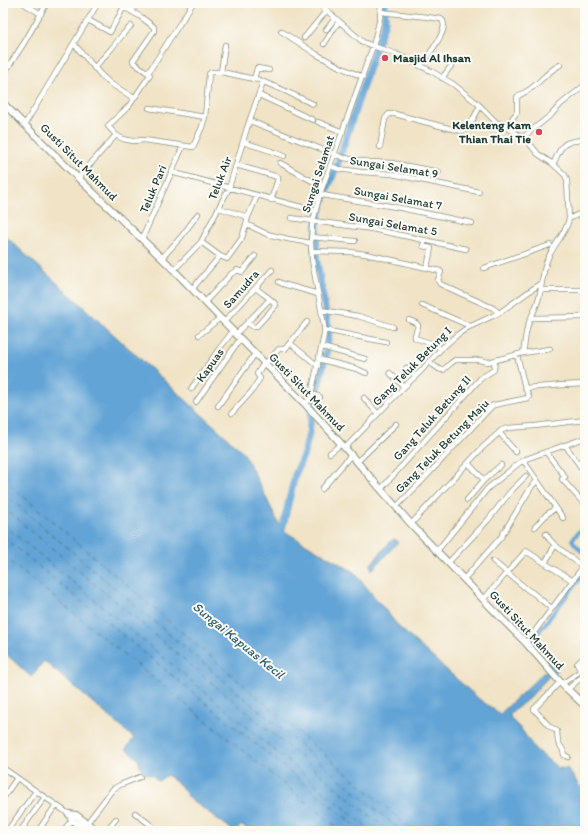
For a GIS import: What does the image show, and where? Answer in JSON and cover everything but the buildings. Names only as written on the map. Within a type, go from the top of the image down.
[{"type":"highway","name":"Gusti Situt Mahmud","points":[[3,103],[78,178],[162,258],[264,364],[307,406],[411,524],[526,643],[560,682],[585,706]]},
{"type":"highway","points":[[71,817],[84,828],[97,831]]},
{"type":"street","points":[[23,3],[41,14]]},
{"type":"street","points":[[3,75],[24,43],[47,3]]},
{"type":"street","points":[[25,124],[98,3]]},
{"type":"street","points":[[117,3],[141,17],[154,27],[154,31],[134,61],[134,63],[148,73],[150,77],[125,111],[108,126],[116,135],[123,139],[133,141],[144,140],[194,147],[205,117],[209,74],[211,72],[221,72],[254,79],[313,104]]},
{"type":"street","points":[[132,12],[136,3]]},
{"type":"street","points":[[148,73],[193,3]]},
{"type":"street","points":[[318,3],[363,42],[381,50],[396,54],[431,71],[453,84],[480,106],[496,122],[529,143],[538,154],[553,164],[565,175],[568,185],[570,219],[568,226],[546,262],[537,305],[527,327],[523,353]]},
{"type":"street","name":"Sungai Selamat","points":[[307,406],[315,395],[318,366],[323,360],[324,338],[327,331],[312,260],[317,222],[316,211],[323,186],[335,167],[336,155],[343,132],[373,46],[382,12],[381,3]]},
{"type":"street","points":[[88,20],[110,32],[124,7]]},
{"type":"street","points":[[304,38],[327,10]]},
{"type":"street","points":[[382,12],[441,19],[443,21],[443,30],[439,38],[420,66]]},
{"type":"street","points":[[326,30],[337,19]]},
{"type":"street","points":[[324,44],[337,19]]},
{"type":"street","points":[[94,68],[131,26]]},
{"type":"street","points":[[281,31],[316,54],[363,77]]},
{"type":"street","points":[[74,44],[101,75],[111,84],[134,98]]},
{"type":"street","points":[[221,72],[225,45]]},
{"type":"street","points":[[506,127],[517,112],[517,97],[536,85],[544,75],[560,65]]},
{"type":"street","points":[[442,78],[451,66]]},
{"type":"street","points":[[254,79],[257,68],[269,70]]},
{"type":"street","name":"Teluk Air","points":[[174,270],[201,242],[229,188],[263,82]]},
{"type":"street","points":[[522,138],[585,85]]},
{"type":"street","points":[[259,95],[313,120]]},
{"type":"street","points":[[380,147],[383,128],[389,114],[395,114],[464,131],[470,125],[480,106]]},
{"type":"street","points":[[149,108],[205,117]]},
{"type":"street","points":[[250,121],[344,158],[398,164],[439,172]]},
{"type":"street","points":[[318,122],[343,132]]},
{"type":"street","points":[[78,178],[116,135]]},
{"type":"street","points":[[553,164],[558,151],[563,146],[570,142],[581,140],[585,137]]},
{"type":"street","points":[[243,142],[284,156]]},
{"type":"street","name":"Teluk Pari","points":[[142,239],[183,146]]},
{"type":"street","points":[[280,163],[298,172],[307,179],[323,186]]},
{"type":"street","points":[[236,165],[278,177],[271,200]]},
{"type":"street","name":"Sungai Selamat 9","points":[[335,167],[361,172],[392,174],[479,192]]},
{"type":"street","points":[[171,172],[316,211]]},
{"type":"street","name":"Sungai Selamat 7","points":[[321,195],[396,207],[472,222]]},
{"type":"street","points":[[201,242],[220,256],[227,259],[242,238],[248,217],[257,196]]},
{"type":"street","points":[[219,208],[248,217]]},
{"type":"street","points":[[570,219],[585,211]]},
{"type":"street","points":[[162,258],[181,237],[198,214]]},
{"type":"street","name":"Sungai Selamat 5","points":[[291,218],[372,229],[466,249]]},
{"type":"street","points":[[246,224],[267,234],[288,239],[355,241]]},
{"type":"street","points":[[425,240],[423,246],[431,248],[428,268]]},
{"type":"street","points":[[484,268],[549,243],[553,250]]},
{"type":"street","points":[[313,251],[366,254],[440,271],[438,280],[440,284],[492,308],[499,313]]},
{"type":"street","points":[[192,289],[220,256]]},
{"type":"street","points":[[205,302],[232,273],[237,270],[242,272],[255,256]]},
{"type":"street","name":"Samudra","points":[[199,335],[222,320],[256,288],[272,270]]},
{"type":"street","points":[[278,282],[318,294]]},
{"type":"street","name":"Gang Teluk Betung I","points":[[330,453],[343,446],[378,414],[441,349],[457,335],[470,326],[499,313],[541,283]]},
{"type":"street","points":[[247,324],[254,328],[256,327],[276,305],[256,288]]},
{"type":"street","points":[[541,290],[582,290]]},
{"type":"street","points":[[191,389],[205,368],[270,299]]},
{"type":"street","points":[[422,305],[470,326]]},
{"type":"street","points":[[322,310],[358,316],[392,327]]},
{"type":"street","points":[[531,318],[585,317]]},
{"type":"street","points":[[409,320],[418,325],[415,338],[436,345],[441,349]]},
{"type":"street","points":[[232,413],[252,391],[260,378],[257,374],[264,364],[279,349],[284,350],[307,322]]},
{"type":"street","points":[[327,331],[386,342]]},
{"type":"street","name":"Kapuas","points":[[196,402],[236,335]]},
{"type":"street","points":[[290,343],[318,366]]},
{"type":"street","points":[[323,347],[365,359]]},
{"type":"street","points":[[429,362],[438,369],[443,370],[455,360],[479,360],[488,362],[523,353],[550,349]]},
{"type":"street","points":[[218,406],[255,354]]},
{"type":"street","points":[[517,355],[525,388],[585,384]]},
{"type":"street","points":[[323,360],[357,369],[366,373]]},
{"type":"street","name":"Gang Teluk Betung II","points":[[380,489],[481,378],[494,370],[496,360]]},
{"type":"street","points":[[406,368],[416,376]]},
{"type":"street","points":[[390,373],[404,387]]},
{"type":"street","name":"Gang Teluk Betung Maju","points":[[396,507],[492,406],[528,398],[529,396],[525,388]]},
{"type":"street","points":[[364,398],[378,414]]},
{"type":"street","points":[[411,524],[499,432],[508,428],[585,420]]},
{"type":"street","points":[[357,462],[396,424]]},
{"type":"street","points":[[499,432],[516,452]]},
{"type":"street","points":[[438,551],[488,488],[523,460],[585,438]]},
{"type":"street","points":[[565,445],[585,473]]},
{"type":"street","points":[[546,452],[565,477],[562,479],[585,505]]},
{"type":"street","points":[[322,489],[351,455]]},
{"type":"street","points":[[523,460],[563,518]]},
{"type":"street","points":[[468,463],[484,480]]},
{"type":"street","points":[[467,500],[484,480],[501,465]]},
{"type":"street","points":[[448,563],[526,476]]},
{"type":"street","points":[[464,579],[501,537],[532,486],[537,481]]},
{"type":"street","points":[[536,527],[547,514],[556,508]]},
{"type":"street","points":[[526,643],[584,565],[555,545],[546,534]]},
{"type":"street","points":[[545,563],[555,545]]},
{"type":"street","points":[[483,600],[526,551],[573,581]]},
{"type":"street","points":[[493,561],[507,574],[528,590],[533,592],[551,608]]},
{"type":"street","points":[[568,757],[564,755],[558,742],[557,731],[549,726],[534,709],[560,682],[579,672],[580,670],[577,664],[585,656]]},
{"type":"street","points":[[568,689],[585,674]]},
{"type":"street","points":[[3,768],[71,817],[63,831]]},
{"type":"street","points":[[84,828],[113,789],[140,777]]},
{"type":"street","points":[[3,798],[17,778]]},
{"type":"street","points":[[7,831],[36,791]]},
{"type":"street","points":[[21,830],[45,797]]},
{"type":"street","points":[[38,831],[56,805]]},
{"type":"street","points":[[135,813],[152,826],[151,831]]},
{"type":"street","points":[[106,831],[116,819]]},
{"type":"water","name":"Sungai Kapuas Kecil","points":[[3,234],[244,453],[282,530],[354,572],[400,628],[479,699],[500,714],[543,673],[553,672],[529,698],[510,715],[511,719],[521,729],[535,749],[558,768],[568,769],[582,790],[585,791],[585,831],[250,831],[242,825],[234,831],[189,798],[180,785],[167,775],[158,781],[152,775],[144,773],[138,759],[126,749],[134,738],[44,661],[31,677],[3,651]]},
{"type":"water","points":[[395,539],[398,542],[372,570],[370,565],[392,540]]},
{"type":"waterway","points":[[282,530],[295,475],[305,451],[311,415],[326,355],[329,332],[316,256],[317,223],[324,197],[337,166],[385,22],[385,3]]},
{"type":"waterway","points":[[585,524],[572,540],[585,555]]},
{"type":"waterway","points":[[533,648],[530,644],[531,642],[585,572]]},
{"type":"waterway","points":[[546,662],[556,671],[553,672]]},
{"type":"ferry route","points":[[3,479],[414,831]]},
{"type":"ferry route","points":[[3,493],[401,831]]},
{"type":"ferry route","points":[[3,507],[388,831]]},
{"type":"ferry route","points":[[3,524],[372,831]]},
{"type":"ferry route","points":[[3,537],[362,831]]},
{"type":"ferry route","points":[[3,556],[342,831]]},
{"type":"place","name":"Masjid Al Ihsan","points":[[385,58]]},
{"type":"place","name":"Kelenteng Kam Thian Thai Tie","points":[[539,132]]}]
